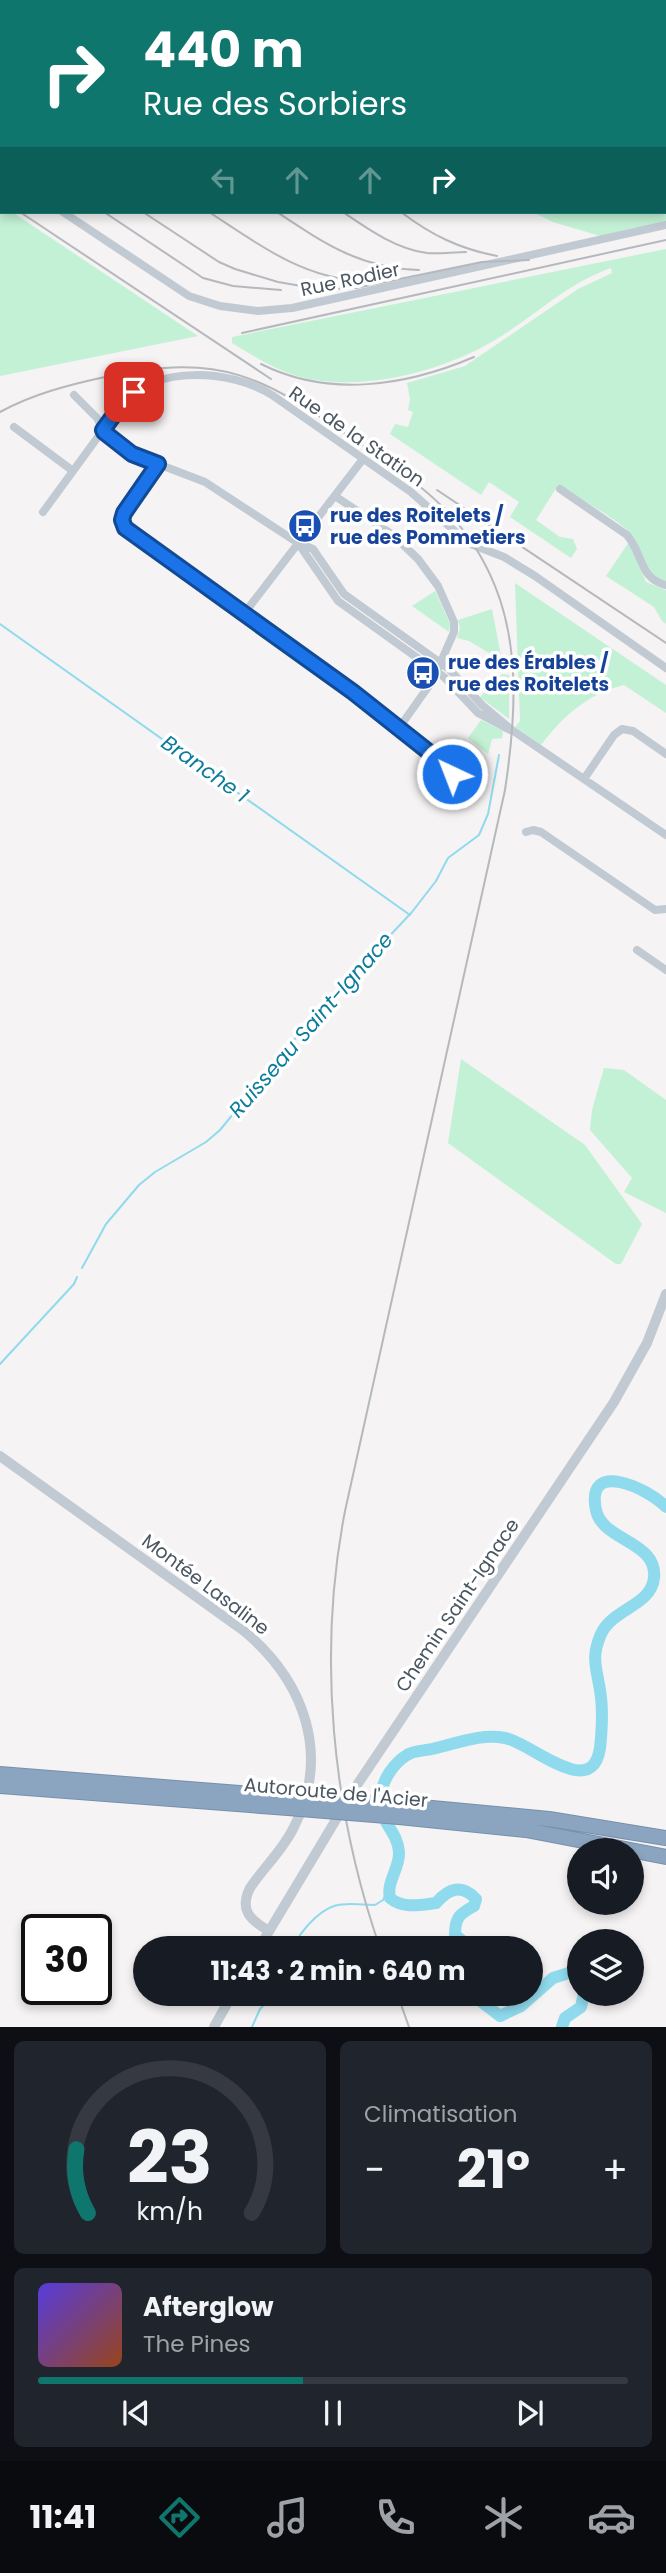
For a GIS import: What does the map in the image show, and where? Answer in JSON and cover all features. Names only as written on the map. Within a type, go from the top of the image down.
[{"type":"highway","name":"Autoroute de l'Acier","points":[[0,1774],[288,1802],[549,1819],[666,1838]]},
{"type":"highway","name":"Autoroute de l'Acier","points":[[0,1786],[288,1802]]},
{"type":"highway","name":"Autoroute de l'Acier","points":[[400,1811],[534,1831],[666,1857]]},
{"type":"street","name":"Rue Rodier","points":[[67,214],[189,296],[220,306],[258,311],[292,308],[666,225]]},
{"type":"street","name":"Rue de la Station","points":[[43,512],[126,398],[138,390],[186,376],[219,376],[248,383],[265,391],[421,500],[468,543],[504,557],[536,576],[666,668]]},
{"type":"street","points":[[74,396],[97,418],[106,435],[132,454],[209,485],[313,549],[345,601],[438,667],[478,713],[493,723],[512,730],[666,835]]},
{"type":"street","points":[[14,427],[73,471]]},
{"type":"street","points":[[243,615],[363,459]]},
{"type":"street","points":[[158,464],[124,513],[123,526],[353,692],[446,765]]},
{"type":"street","points":[[560,489],[628,535],[648,576],[655,582],[666,585]]},
{"type":"street","points":[[335,496],[400,541],[418,559],[438,586],[453,618],[455,628],[433,680],[398,728]]},
{"type":"street","points":[[584,779],[614,734],[622,729],[633,731],[666,754]]},
{"type":"street","points":[[527,832],[541,832],[655,910],[666,909]]},
{"type":"street","points":[[637,950],[666,970]]},
{"type":"street","name":"Chemin Saint-Ignace","points":[[266,1936],[355,1788],[614,1402],[664,1311],[666,1294]]},
{"type":"street","name":"Montée Lasaline","points":[[0,1456],[244,1632],[274,1659],[289,1681],[307,1725],[310,1770],[304,1802],[294,1828],[250,1888],[246,1898],[244,1906],[248,1916],[269,1931]]},
{"type":"street","points":[[214,2027],[226,2006]]},
{"type":"green space","points":[[0,214],[15,214],[198,336],[0,376]]},
{"type":"green space","points":[[537,214],[666,214],[666,221],[600,236],[553,222]]},
{"type":"green space","points":[[666,249],[666,582],[653,574],[636,541],[626,529],[558,485],[536,520],[560,537],[573,539],[577,549],[571,558],[510,517],[519,502],[489,482],[481,495],[390,434],[395,424],[408,427],[413,412],[408,410],[410,399],[407,383],[465,366],[578,289],[612,273],[611,268],[568,290],[481,348],[430,369],[402,376],[374,381],[319,380],[278,369],[232,343],[232,337]]},
{"type":"green space","points":[[629,542],[646,582],[666,590],[666,624],[654,607],[606,576]]},
{"type":"green space","points":[[515,583],[666,685],[666,713],[624,685],[588,700],[558,725],[541,745],[515,727],[520,721]]},
{"type":"green space","points":[[435,591],[450,624],[449,632],[412,606]]},
{"type":"green space","points":[[492,609],[502,661],[469,641],[457,638],[460,628],[458,620]]},
{"type":"green space","points":[[502,674],[509,675],[509,719],[480,697]]},
{"type":"green space","points":[[481,720],[503,731],[502,738],[492,739],[488,754],[468,738]]},
{"type":"green space","points":[[461,1059],[585,1145],[642,1224],[621,1264],[616,1264],[448,1143]]},
{"type":"green space","points":[[604,1068],[624,1070],[666,1100],[666,1213],[624,1192],[632,1178],[590,1130],[592,1110]]},
{"type":"waterway","name":"Branche 1","points":[[0,624],[410,915]]},
{"type":"waterway","name":"Ruisseau Saint-Ignace","points":[[82,1268],[106,1224],[139,1185],[220,1130],[307,1024],[412,912],[436,881],[448,858],[479,835],[488,814],[499,755]]},
{"type":"waterway","name":"Ruisseau Saint-Ignace","points":[[0,1364],[74,1284],[77,1277]]},
{"type":"waterway","points":[[456,1936],[459,1917],[474,1906],[476,1899],[466,1891],[451,1891],[436,1903],[418,1905],[400,1904],[390,1898],[390,1886],[399,1852],[395,1837],[382,1812],[381,1794],[384,1783],[394,1767],[410,1753],[486,1737],[505,1738],[516,1742],[573,1770],[585,1770],[595,1763],[600,1748],[602,1719],[595,1662],[598,1642],[606,1626],[646,1595],[654,1578],[653,1566],[647,1556],[608,1529],[600,1520],[595,1494],[600,1485],[609,1481],[620,1482],[646,1493],[666,1507]]},
{"type":"waterway","points":[[300,1936],[325,1910],[339,1905],[375,1905],[383,1900],[388,1890]]},
{"type":"waterway","points":[[543,1987],[553,1978],[567,1974]]},
{"type":"waterway","points":[[252,2027],[263,2006]]},
{"type":"waterway","points":[[487,2006],[500,2016],[521,2006]]},
{"type":"waterway","points":[[562,2027],[565,2018],[581,2006]]},
{"type":"railway","points":[[23,214],[271,379]]},
{"type":"railway","points":[[107,214],[203,278],[233,286],[281,290]]},
{"type":"railway","points":[[146,214],[219,262],[235,269],[278,282],[319,289],[356,288],[482,262],[529,260]]},
{"type":"railway","points":[[212,214],[263,247],[300,266],[340,278],[362,281]]},
{"type":"railway","points":[[280,214],[327,244],[361,259],[379,265],[419,270]]},
{"type":"railway","points":[[346,214],[383,237],[416,251],[466,252]]},
{"type":"railway","points":[[404,214],[446,240],[497,256]]},
{"type":"railway","points":[[242,333],[666,240]]},
{"type":"railway","points":[[261,364],[287,375],[313,381],[368,384],[422,375],[474,357]]},
{"type":"railway","points":[[0,412],[64,387],[148,370],[185,367],[217,370],[246,377],[302,405],[426,491],[472,542],[495,586],[503,610],[509,635],[514,687],[505,790],[345,1511],[336,1565],[331,1676],[340,1787],[350,1841],[376,1936]]},
{"type":"railway","points":[[437,490],[666,643]]},
{"type":"railway","points":[[402,2006],[409,2027]]},
{"type":"place","name":"rue des Roitelets / rue des Pommetiers","points":[[305,526]]},
{"type":"place","name":"rue des Érables / rue des Roitelets","points":[[423,673]]},
{"type":"route","points":[[134,392],[126,398],[103,430],[132,454],[158,464],[124,513],[123,526],[230,606],[353,692],[444,764],[455,762],[458,769],[452,774]]}]
